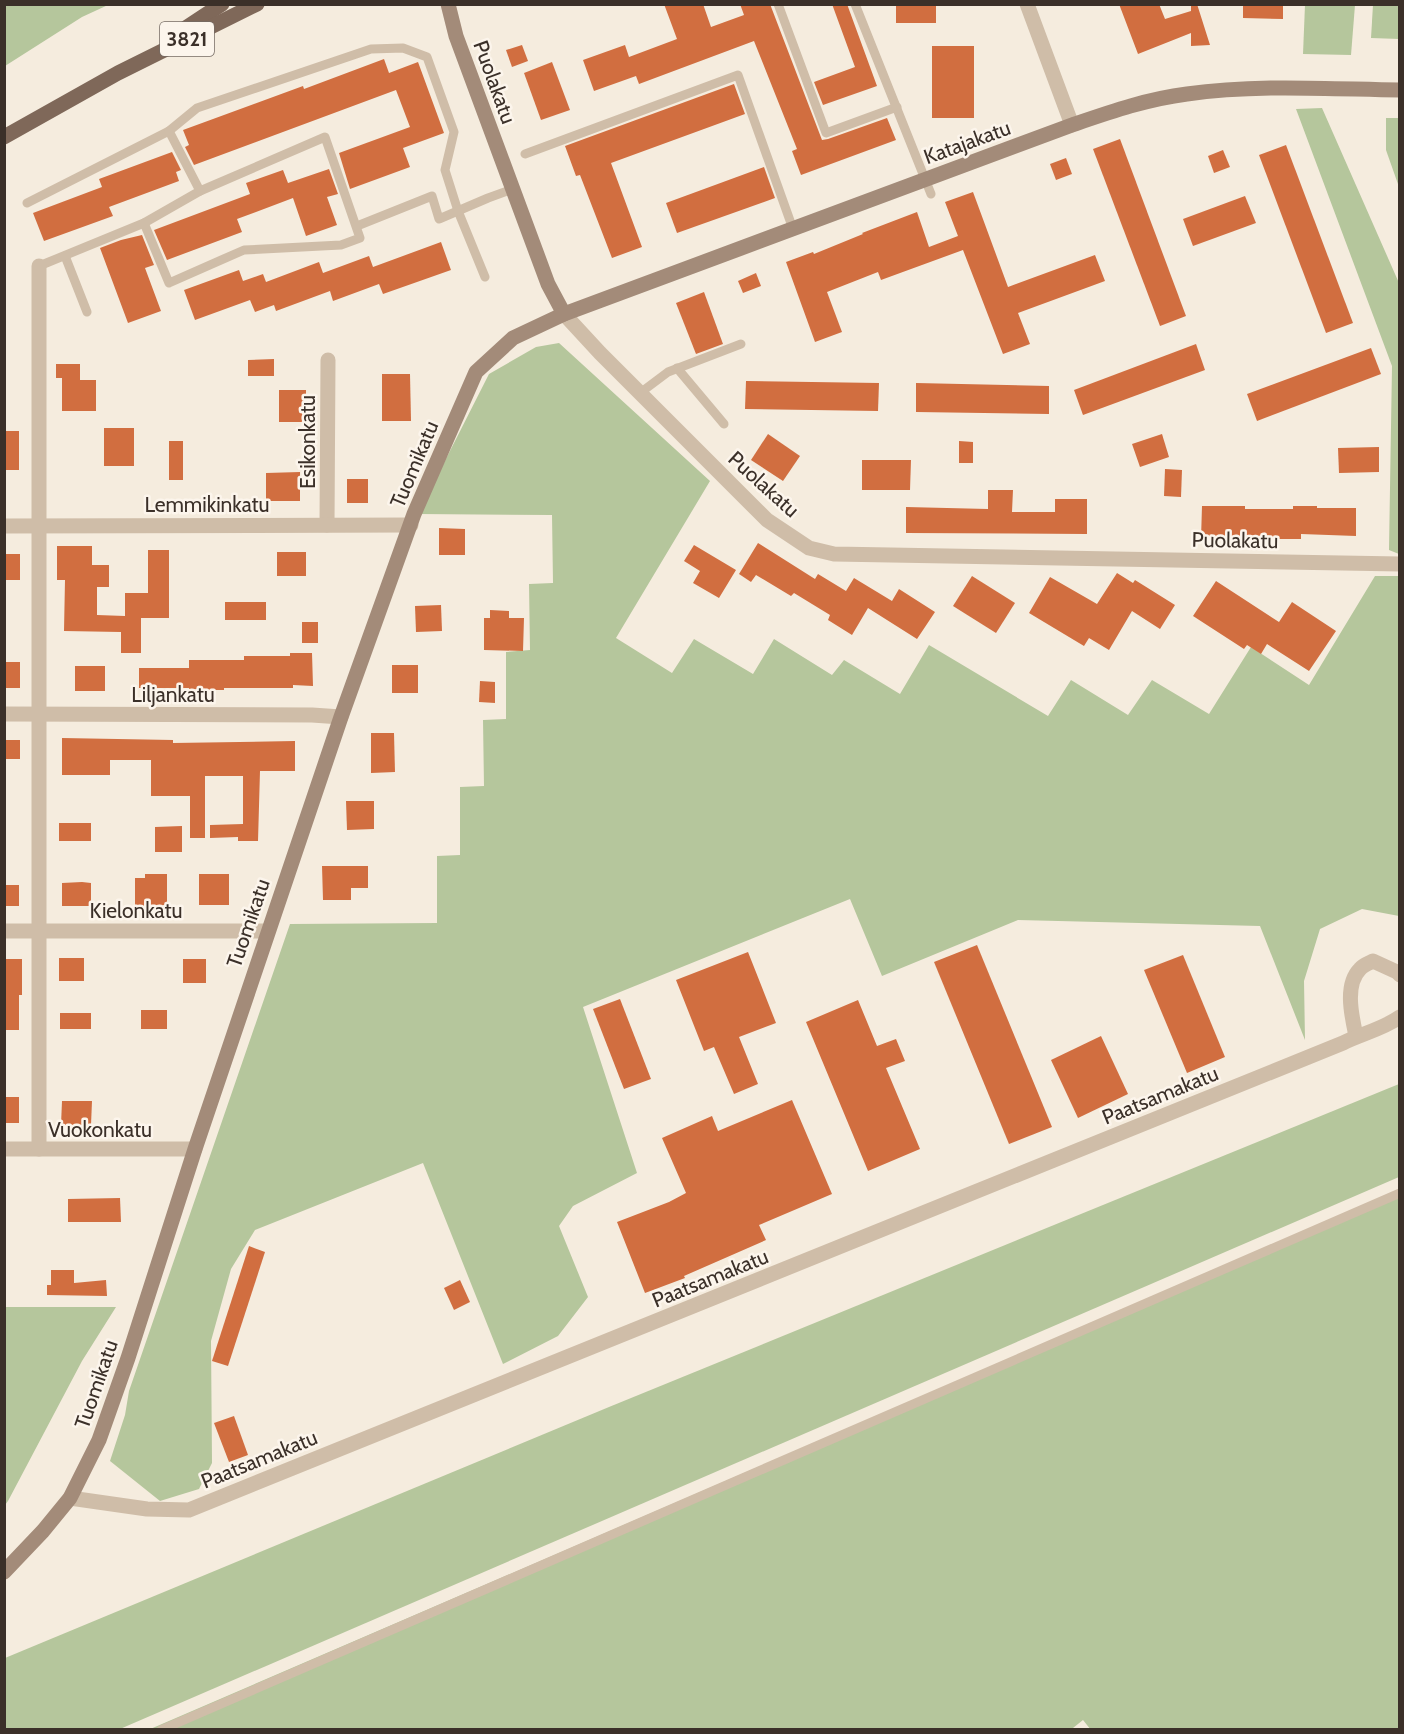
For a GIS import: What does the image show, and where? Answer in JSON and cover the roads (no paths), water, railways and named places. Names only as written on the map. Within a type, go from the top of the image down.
[{"type":"main road","name":"3821","points":[[118,73],[222,4]]},
{"type":"main road","name":"3821","points":[[4,137],[118,73],[257,4]]},
{"type":"street","name":"Puolakatu","points":[[440,4],[456,36],[548,284],[564,314],[767,520],[809,548],[834,554],[1400,564]]},
{"type":"street","name":"Puolakatu","points":[[448,4],[456,36]]},
{"type":"street","points":[[1027,4],[1072,125]]},
{"type":"street","name":"Katajakatu","points":[[564,314],[793,229],[928,187],[1072,125],[1131,105],[1185,94],[1240,89],[1400,90]]},
{"type":"street","points":[[39,266],[39,1149]]},
{"type":"street","name":"Tuomikatu","points":[[4,1572],[43,1531],[70,1498],[99,1440],[341,717],[411,525],[476,372],[513,338],[564,314]]},
{"type":"street","name":"Esikonkatu","points":[[327,525],[328,360]]},
{"type":"street","name":"Lemmikinkatu","points":[[4,526],[411,525]]},
{"type":"street","name":"Liljankatu","points":[[4,714],[341,717]]},
{"type":"street","name":"Kielonkatu","points":[[4,931],[268,931]]},
{"type":"street","points":[[1356,1036],[1351,993],[1354,979],[1360,968],[1373,961],[1400,975]]},
{"type":"street","name":"Paatsamakatu","points":[[70,1498],[147,1509],[189,1510],[1343,1043],[1400,1017]]},
{"type":"street","name":"Vuokonkatu","points":[[4,1149],[195,1149]]},
{"type":"lane","points":[[778,4],[826,134],[897,107]]},
{"type":"lane","points":[[855,4],[928,187]]},
{"type":"lane","points":[[27,203],[169,131],[197,108],[371,49],[403,48],[427,57],[454,132],[445,170],[458,211],[485,276]]},
{"type":"lane","points":[[525,154],[738,75],[793,229]]},
{"type":"lane","points":[[169,131],[200,191]]},
{"type":"lane","points":[[39,266],[144,223],[200,191],[326,137],[360,238],[341,245],[244,250],[169,283],[144,223]]},
{"type":"lane","points":[[357,226],[432,196],[440,219],[513,189]]},
{"type":"lane","points":[[65,256],[87,312]]},
{"type":"lane","points":[[640,393],[668,372],[741,344]]},
{"type":"lane","points":[[678,368],[724,424]]},
{"type":"lane","points":[[161,1730],[1400,1193]]}]
